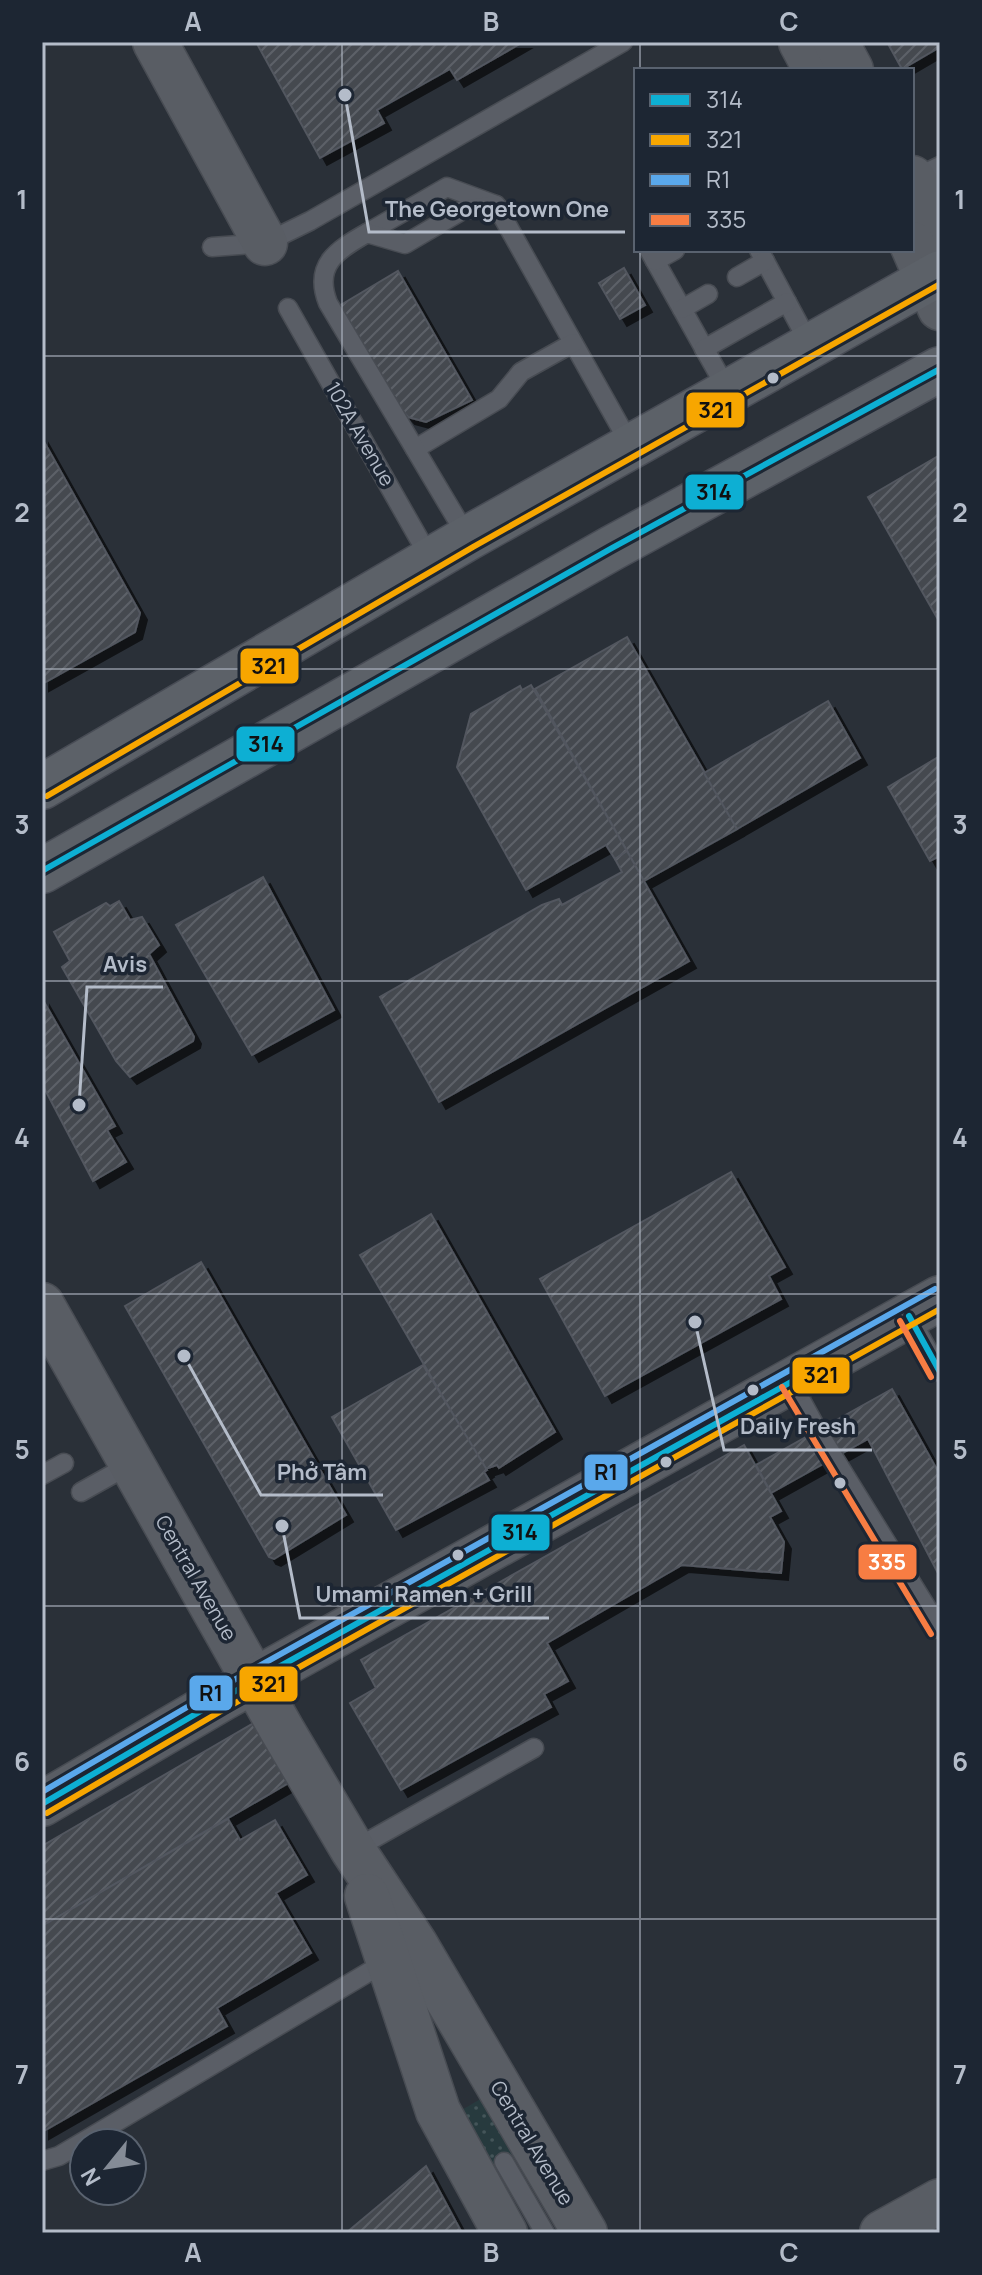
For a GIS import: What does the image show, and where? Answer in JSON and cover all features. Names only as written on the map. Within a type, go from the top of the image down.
[{"type":"main road","points":[[42,787],[450,549],[930,276]]},
{"type":"main road","points":[[42,871],[612,548],[940,369]]},
{"type":"street","points":[[155,42],[265,243]]},
{"type":"street","points":[[801,42],[815,68]]},
{"type":"street","points":[[836,42],[850,68]]},
{"type":"street","points":[[914,182],[940,227]]},
{"type":"street","name":"Central Avenue","points":[[42,1305],[353,1850],[400,1952],[585,2233]]},
{"type":"street","points":[[42,1804],[255,1681],[924,1307]]},
{"type":"street","name":"Central Avenue","points":[[400,1952],[438,2111],[505,2233]]},
{"type":"street","points":[[882,2233],[940,2201]]},
{"type":"lane","points":[[212,247],[265,243],[310,221],[623,42]]},
{"type":"lane","points":[[914,177],[940,166]]},
{"type":"lane","points":[[450,549],[415,449],[323,292],[322,279],[330,257],[447,187],[496,205],[631,446]]},
{"type":"lane","points":[[367,233],[405,244],[463,210],[496,205]]},
{"type":"lane","points":[[652,256],[728,391]]},
{"type":"lane","points":[[737,277],[762,256],[810,345]]},
{"type":"lane","points":[[682,309],[708,294]]},
{"type":"lane","points":[[704,349],[787,302]]},
{"type":"lane","name":"102A Avenue","points":[[288,308],[450,549]]},
{"type":"lane","points":[[415,449],[499,399],[521,372],[573,343]]},
{"type":"lane","points":[[924,1307],[940,1372]]},
{"type":"lane","points":[[791,1382],[823,1440],[940,1629]]},
{"type":"lane","points":[[42,1475],[64,1463]]},
{"type":"lane","points":[[81,1492],[131,1464]]},
{"type":"lane","points":[[353,1850],[534,1748]]},
{"type":"lane","points":[[42,2161],[59,2156],[400,1952]]},
{"type":"lane","name":"Central Avenue","points":[[504,2162],[545,2233]]},
{"type":"green space","points":[[489,2094],[521,2152],[488,2171],[455,2114]]},
{"type":"building","points":[[256,42],[523,42],[457,80],[450,69],[377,110],[384,123],[320,158]]},
{"type":"building","points":[[887,42],[940,42],[940,47],[901,68]]},
{"type":"building","points":[[624,268],[645,305],[620,319],[599,283]]},
{"type":"building","points":[[398,271],[472,400],[426,422],[408,417],[394,401],[339,306]]},
{"type":"building","points":[[42,438],[140,613],[135,632],[42,684]]},
{"type":"building","points":[[940,455],[940,623],[868,497]]},
{"type":"building","points":[[627,637],[737,829],[644,881],[535,689]]},
{"type":"building","points":[[531,685],[627,851],[615,859],[606,845],[526,890],[457,767],[471,714],[520,686],[522,690]]},
{"type":"building","points":[[828,701],[860,758],[737,829],[704,773]]},
{"type":"building","points":[[940,756],[940,856],[930,861],[888,787]]},
{"type":"building","points":[[627,851],[689,961],[439,1102],[380,997],[542,905],[559,899],[562,905],[622,872],[615,859]]},
{"type":"building","points":[[263,877],[334,1010],[252,1055],[176,925]]},
{"type":"building","points":[[119,901],[130,920],[142,917],[159,945],[149,954],[194,1037],[193,1041],[130,1077],[116,1061],[62,967],[70,961],[54,932],[106,903],[110,906]]},
{"type":"building","points":[[43,1000],[115,1126],[107,1130],[126,1162],[93,1181],[42,1084]]},
{"type":"building","points":[[731,1172],[785,1267],[769,1276],[781,1299],[605,1396],[540,1279]]},
{"type":"building","points":[[431,1214],[555,1432],[499,1468],[497,1465],[485,1469],[360,1255]]},
{"type":"building","points":[[201,1262],[346,1515],[274,1559],[269,1557],[125,1306]]},
{"type":"building","points":[[423,1365],[487,1470],[484,1472],[489,1480],[396,1530],[332,1417]]},
{"type":"building","points":[[892,1389],[940,1475],[940,1577],[868,1439],[771,1493],[756,1465]]},
{"type":"building","points":[[744,1445],[781,1511],[770,1517],[784,1542],[781,1573],[682,1565],[547,1643],[568,1681],[544,1694],[551,1707],[401,1790],[350,1703],[376,1688],[361,1660]]},
{"type":"building","points":[[264,1717],[299,1777],[42,1926],[42,1846]]},
{"type":"building","points":[[228,1819],[240,1840],[275,1820],[307,1875],[276,1893],[311,1953],[217,2008],[227,2026],[42,2132],[42,1926]]},
{"type":"building","points":[[426,2166],[462,2233],[346,2233]]},
{"type":"transit line","name":"321","points":[[47,796],[473,547],[940,284]]},
{"type":"transit line","name":"314","points":[[42,871],[612,548],[940,369]]},
{"type":"transit line","name":"R1","points":[[42,1792],[218,1689],[935,1289]]},
{"type":"transit line","name":"321","points":[[47,1813],[228,1707],[940,1309]]},
{"type":"transit line","name":"314","points":[[909,1316],[940,1372]]},
{"type":"transit line","name":"335","points":[[900,1321],[931,1377]]},
{"type":"transit line","name":"314","points":[[42,1804],[223,1698],[791,1382]]},
{"type":"transit line","name":"335","points":[[782,1387],[931,1634]]},
{"type":"place","name":"The Georgetown One","points":[[345,95]]},
{"type":"place","name":"Avis","points":[[79,1105]]},
{"type":"place","name":"Daily Fresh","points":[[695,1322]]},
{"type":"place","name":"Phở Tâm","points":[[184,1356]]},
{"type":"place","name":"Umami Ramen + Grill","points":[[282,1526]]}]
